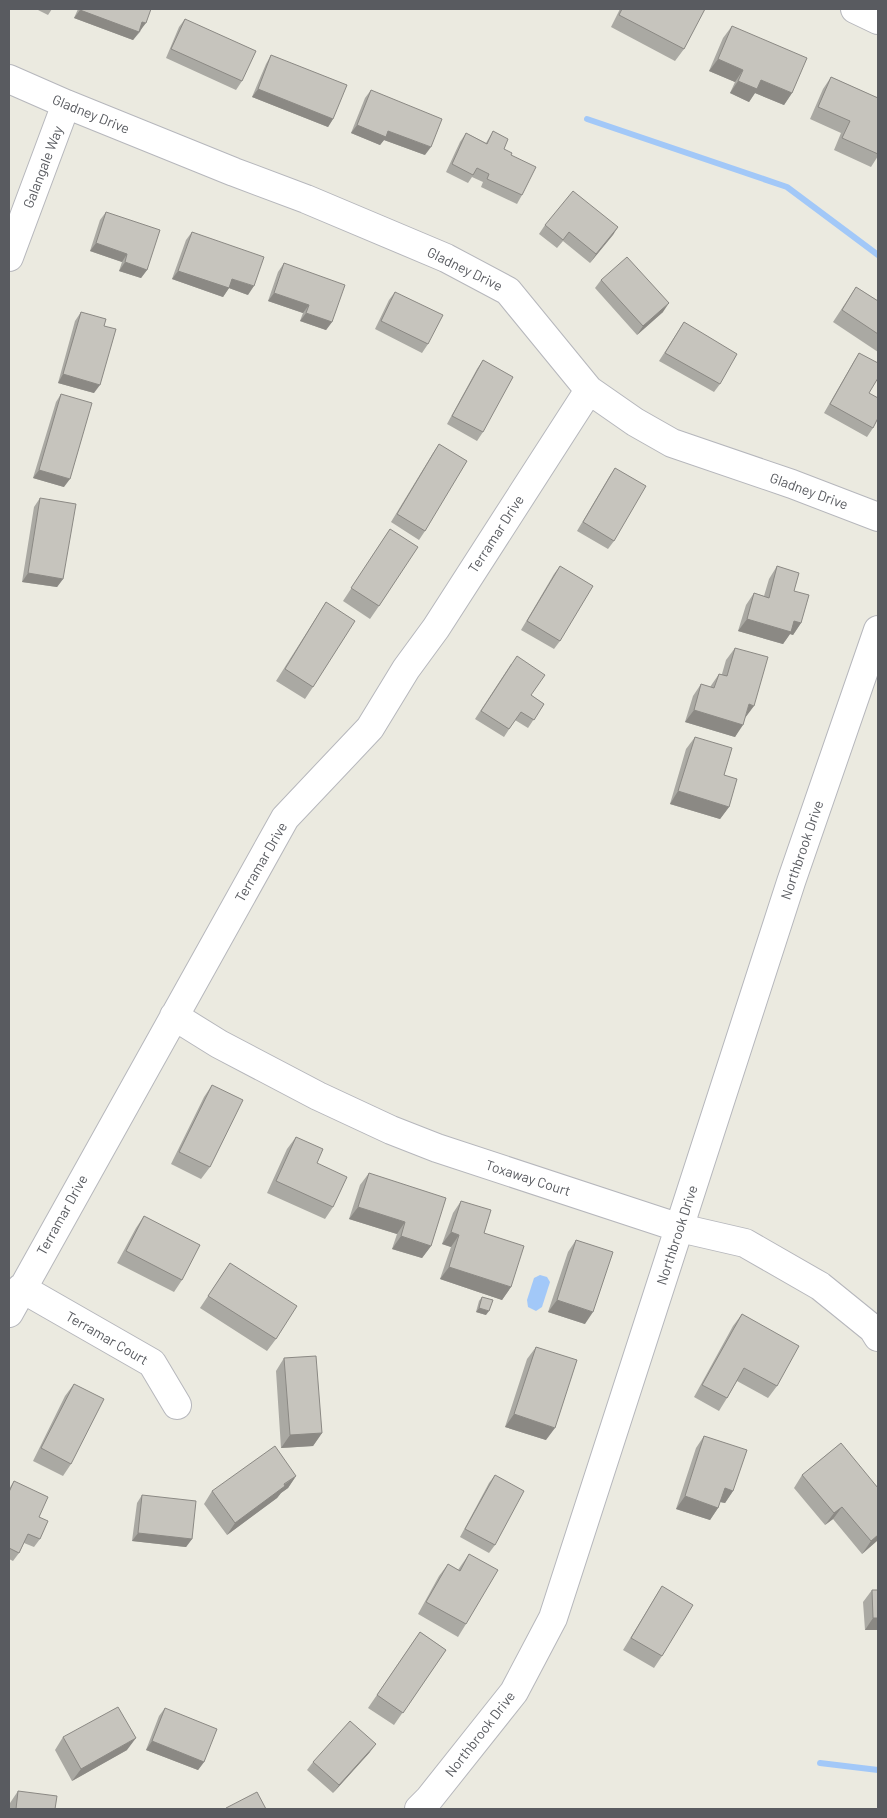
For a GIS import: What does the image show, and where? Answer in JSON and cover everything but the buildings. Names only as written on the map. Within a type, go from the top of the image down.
[{"type":"street","points":[[855,9],[878,20]]},
{"type":"street","name":"Gladney Drive","points":[[9,79],[234,172],[306,199],[446,258],[508,291],[589,390],[636,422],[672,443],[792,484],[878,517]]},
{"type":"street","name":"Galangale Way","points":[[9,257],[66,104]]},
{"type":"street","name":"Terramar Drive","points":[[9,1313],[21,1288],[285,818],[370,728],[406,669],[436,628],[589,390]]},
{"type":"street","name":"Northbrook Drive","points":[[419,1809],[429,1800],[514,1692],[553,1618],[791,882],[878,630]]},
{"type":"street","name":"Toxaway Court","points":[[174,1016],[218,1044],[318,1096],[391,1130],[437,1148],[680,1228],[745,1243],[820,1286],[873,1329],[878,1337]]},
{"type":"street","name":"Terramar Court","points":[[21,1288],[152,1363],[176,1405]]},
{"type":"water","points":[[540,1275],[547,1277],[550,1282],[542,1307],[536,1311],[528,1307],[527,1300],[534,1278]]},
{"type":"waterway","points":[[587,119],[787,187],[878,255]]},
{"type":"waterway","points":[[820,1763],[878,1770]]}]
